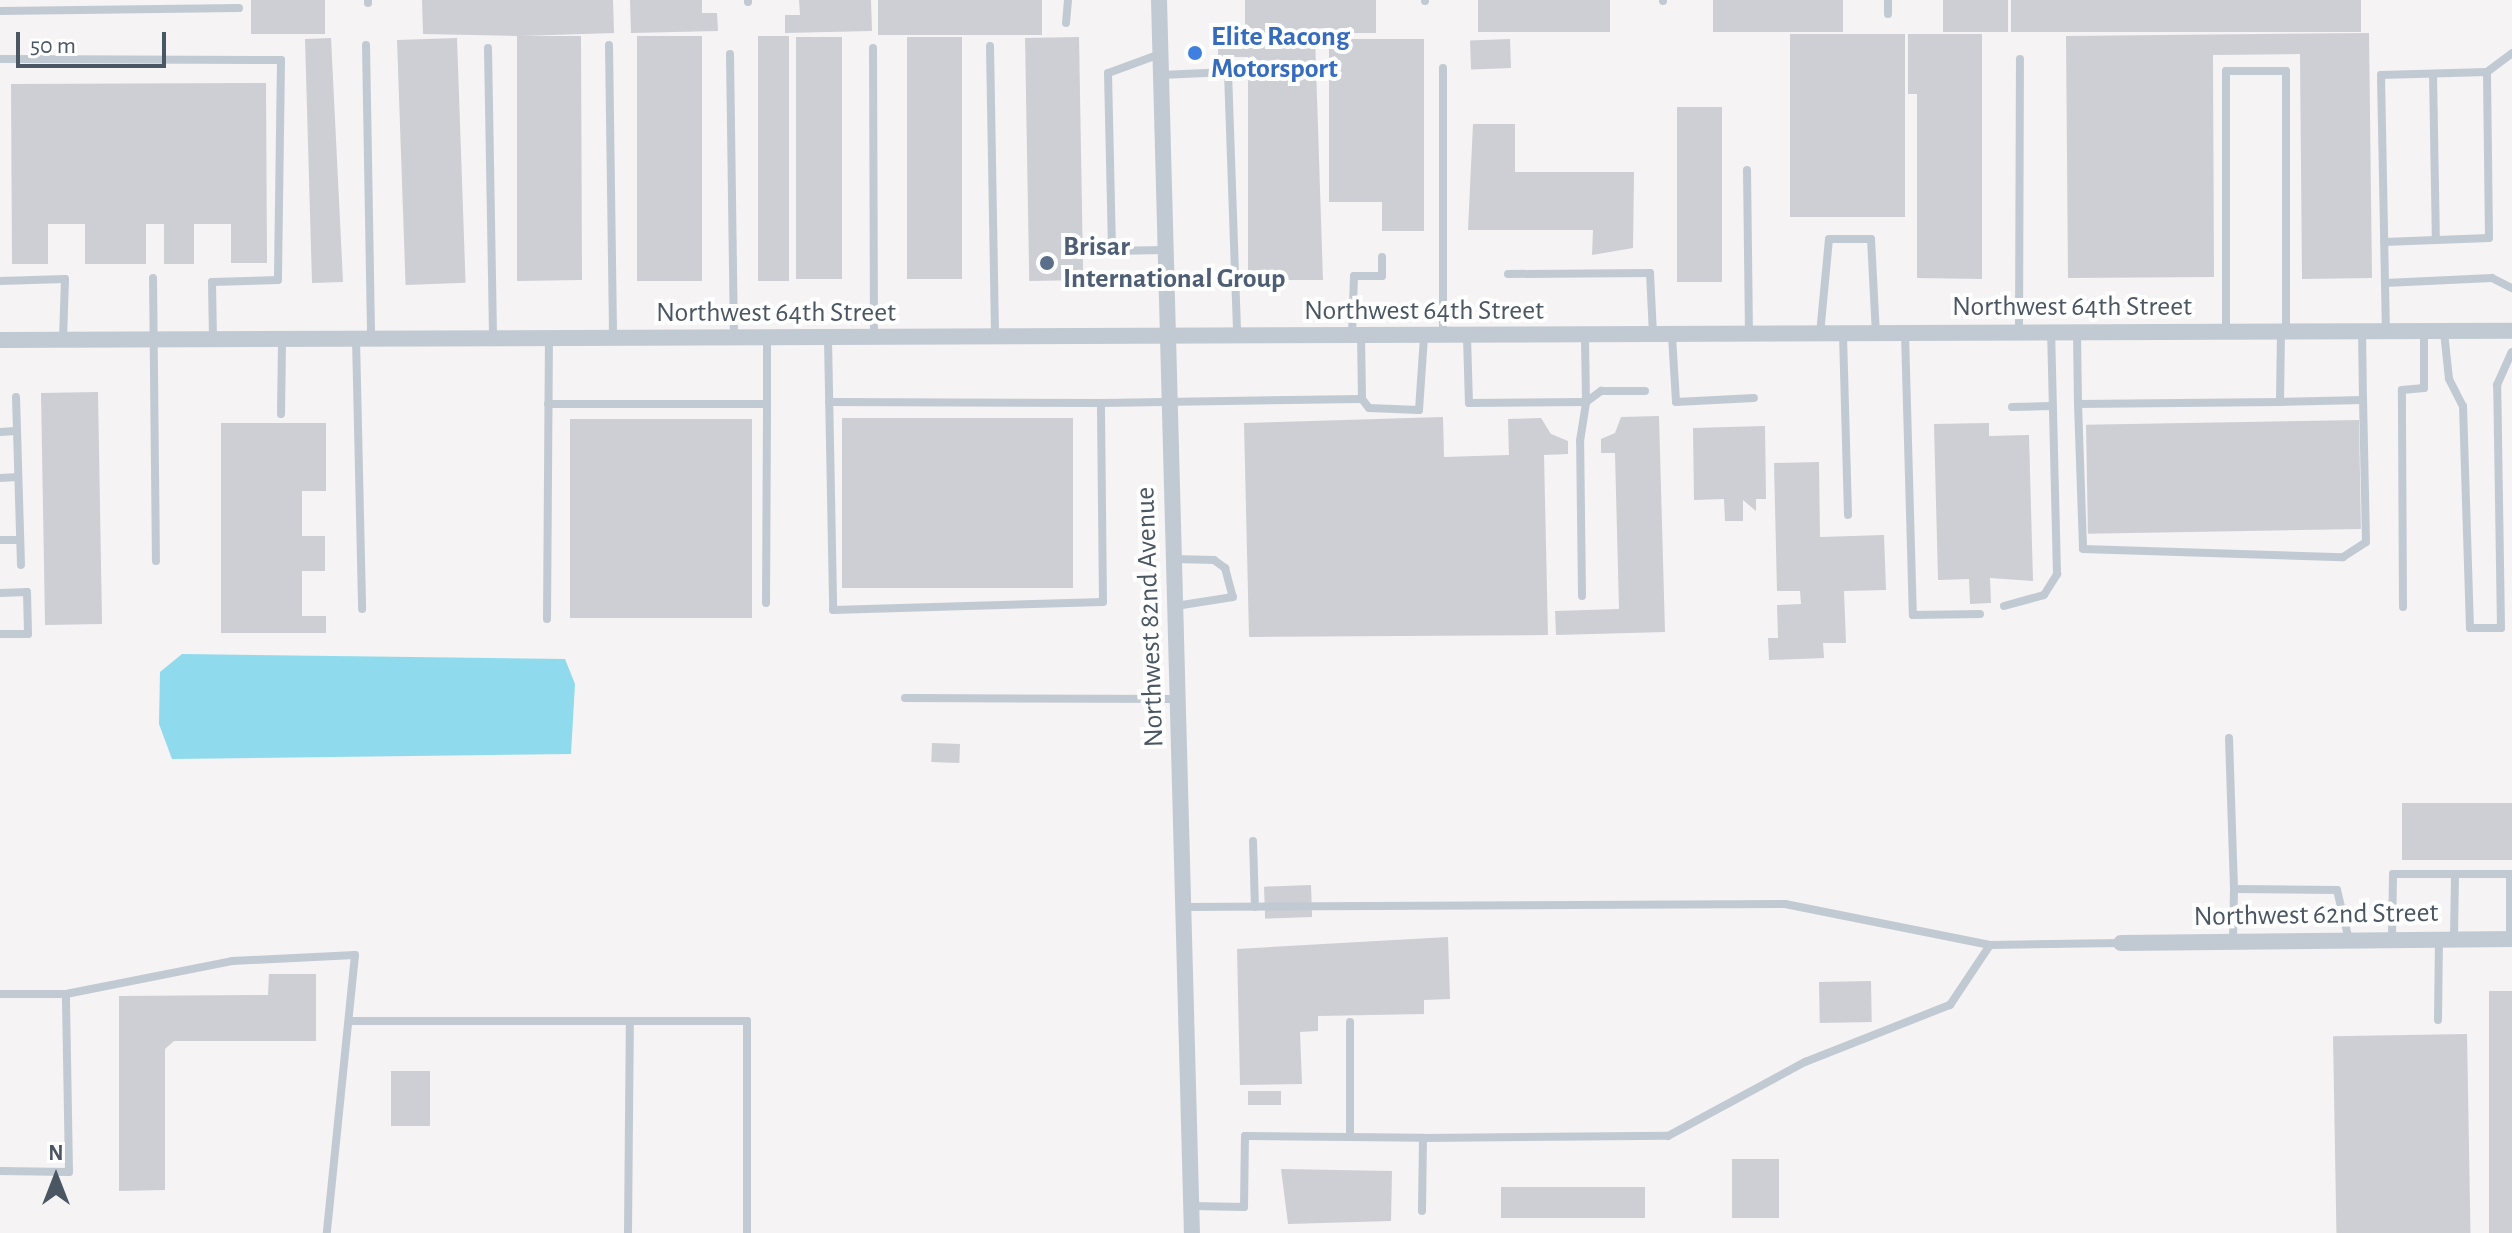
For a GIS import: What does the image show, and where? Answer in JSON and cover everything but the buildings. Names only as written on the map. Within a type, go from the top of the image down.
[{"type":"street","name":"Northwest 82nd Avenue","points":[[1159,0],[1165,339],[1187,907],[1192,1233]]},
{"type":"street","name":"Northwest 64th Street","points":[[0,340],[1165,339],[2512,331]]},
{"type":"street","name":"Northwest 62nd Street","points":[[2121,943],[2511,939]]},
{"type":"lane","points":[[1066,23],[1068,0]]},
{"type":"lane","points":[[1888,0],[1888,14]]},
{"type":"lane","points":[[0,11],[239,8]]},
{"type":"lane","points":[[362,609],[366,45]]},
{"type":"lane","points":[[609,45],[613,339]]},
{"type":"lane","points":[[990,46],[995,339]]},
{"type":"lane","points":[[488,48],[493,339]]},
{"type":"lane","points":[[873,48],[874,339]]},
{"type":"lane","points":[[2386,331],[2381,75],[2487,72],[2512,53]]},
{"type":"lane","points":[[730,54],[734,339]]},
{"type":"lane","points":[[1160,54],[1108,73],[1112,251],[1164,250]]},
{"type":"lane","points":[[0,59],[281,60],[278,280],[212,282],[213,340]]},
{"type":"lane","points":[[2019,334],[2020,59]]},
{"type":"lane","points":[[1443,68],[1443,337]]},
{"type":"lane","points":[[2226,332],[2226,71],[2286,71],[2280,402]]},
{"type":"lane","points":[[1160,75],[1228,72],[1237,338]]},
{"type":"lane","points":[[2384,242],[2489,238],[2487,72]]},
{"type":"lane","points":[[2433,74],[2436,240]]},
{"type":"lane","points":[[1747,170],[1749,335]]},
{"type":"lane","points":[[1820,335],[1829,239],[1871,239],[1876,334]]},
{"type":"lane","points":[[1382,257],[1382,276],[1354,276],[1362,399],[1369,408],[1419,410],[1424,337]]},
{"type":"lane","points":[[1508,274],[1650,273],[1653,336]]},
{"type":"lane","points":[[153,278],[156,561]]},
{"type":"lane","points":[[2385,283],[2492,278],[2512,288]]},
{"type":"lane","points":[[0,281],[65,279],[63,340]]},
{"type":"lane","points":[[2403,607],[2402,390],[2424,388],[2424,331]]},
{"type":"lane","points":[[2444,331],[2449,379],[2463,406],[2470,628],[2501,628],[2497,385],[2512,352]]},
{"type":"lane","points":[[2077,333],[2083,549],[2343,557],[2366,542],[2362,332]]},
{"type":"lane","points":[[2004,606],[2044,595],[2057,574],[2051,333]]},
{"type":"lane","points":[[1905,334],[1913,615],[1980,614]]},
{"type":"lane","points":[[1843,335],[1848,515]]},
{"type":"lane","points":[[1582,596],[1580,441],[1586,402],[1585,336]]},
{"type":"lane","points":[[1672,336],[1676,402],[1754,398]]},
{"type":"lane","points":[[1467,337],[1469,403],[1586,402],[1601,391],[1645,391]]},
{"type":"lane","points":[[547,619],[549,339]]},
{"type":"lane","points":[[766,603],[767,339]]},
{"type":"lane","points":[[828,339],[833,610],[1103,602],[1101,403]]},
{"type":"lane","points":[[281,414],[282,340]]},
{"type":"lane","points":[[16,397],[21,565]]},
{"type":"lane","points":[[829,402],[1101,403],[1168,398],[1362,399]]},
{"type":"lane","points":[[2078,404],[2363,400]]},
{"type":"lane","points":[[548,404],[767,404]]},
{"type":"lane","points":[[2012,407],[2052,406]]},
{"type":"lane","points":[[0,432],[17,431]]},
{"type":"lane","points":[[0,478],[18,477]]},
{"type":"lane","points":[[0,540],[20,540]]},
{"type":"lane","points":[[1174,559],[1214,560],[1225,568],[1233,597],[1175,606]]},
{"type":"lane","points":[[0,593],[27,592],[28,634],[0,634]]},
{"type":"lane","points":[[905,698],[1179,699]]},
{"type":"lane","points":[[2229,738],[2233,941]]},
{"type":"lane","points":[[1253,841],[1255,907]]},
{"type":"lane","points":[[2392,939],[2393,874],[2511,874],[2511,939]]},
{"type":"lane","points":[[2438,1020],[2455,874]]},
{"type":"lane","points":[[2234,889],[2337,890],[2349,940]]},
{"type":"lane","points":[[1187,907],[1785,904],[1990,945],[2121,943]]},
{"type":"lane","points":[[1192,1206],[1244,1207],[1245,1136],[1668,1136],[1805,1062],[1950,1005],[1990,945]]},
{"type":"lane","points":[[0,994],[66,994],[232,961],[355,955],[353,1021],[337,1079],[327,1233]]},
{"type":"lane","points":[[0,1171],[69,1172],[66,994]]},
{"type":"lane","points":[[353,1021],[747,1021],[747,1233]]},
{"type":"lane","points":[[628,1233],[630,1021]]},
{"type":"lane","points":[[1350,1022],[1350,1137]]},
{"type":"lane","points":[[1422,1211],[1423,1138]]},
{"type":"water","points":[[182,654],[565,659],[575,684],[571,754],[172,759],[159,724],[160,672]]},
{"type":"place","name":"Elite Racong Motorsport","points":[[1195,53]]},
{"type":"place","name":"Brisar International Group","points":[[1047,263]]}]
